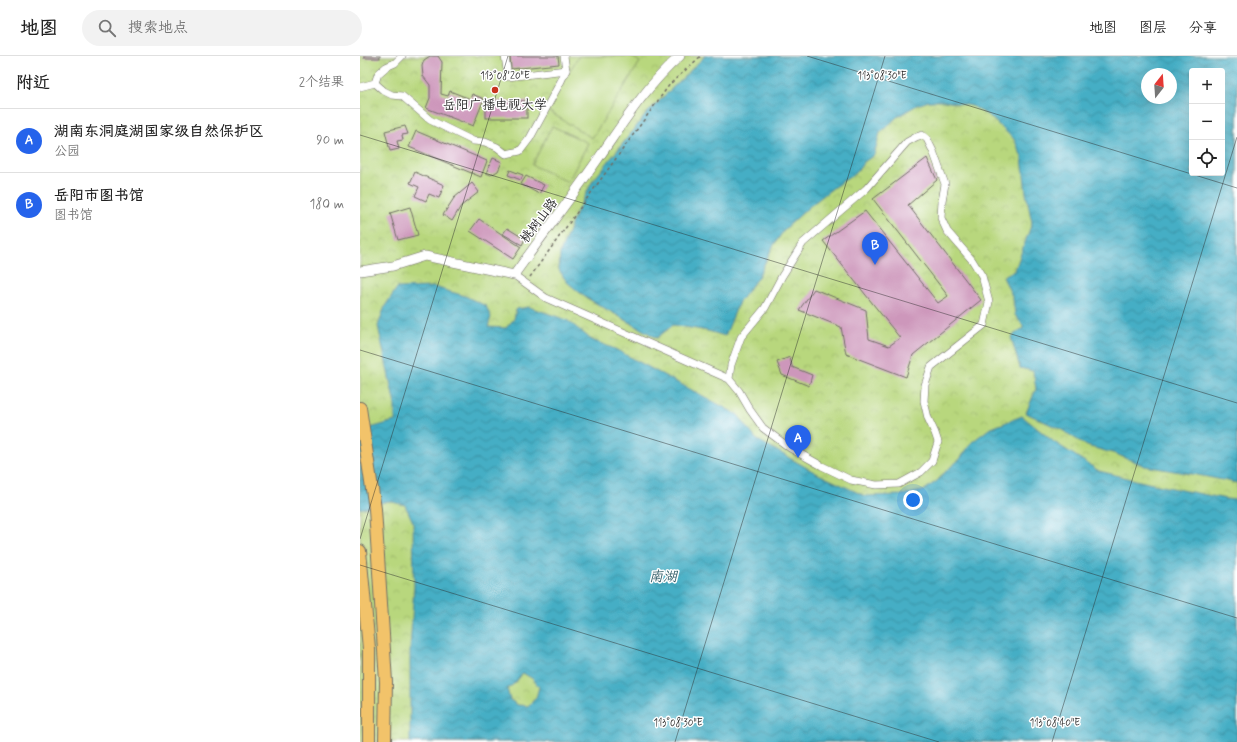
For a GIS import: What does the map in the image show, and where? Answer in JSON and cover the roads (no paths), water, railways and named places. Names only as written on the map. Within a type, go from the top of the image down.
[{"type":"main road","points":[[360,408],[375,509],[386,682],[386,742]]},
{"type":"main road","points":[[360,551],[369,649],[369,742]]},
{"type":"street","points":[[375,83],[378,74],[402,56]]},
{"type":"street","points":[[505,56],[508,77],[566,70]]},
{"type":"street","points":[[375,83],[384,91],[392,95],[402,96],[430,120],[473,141],[485,142],[497,147],[506,154],[520,151],[530,138],[566,70],[564,56]]},
{"type":"street","name":"桃树山路","points":[[514,275],[640,100],[670,61],[680,56]]},
{"type":"street","points":[[360,87],[375,83]]},
{"type":"street","points":[[360,271],[393,266],[424,256],[514,275],[546,298],[729,379],[739,391],[763,428],[790,448],[822,466],[851,480],[876,485],[899,484],[920,472],[932,462],[938,442],[928,418],[924,401],[925,385],[931,367],[984,325],[989,302],[982,276],[972,260],[947,231],[941,218],[945,184],[934,151],[927,139],[922,135],[907,142],[866,189],[803,243],[782,276],[765,308],[741,337],[731,365],[729,379]]},
{"type":"water","points":[[705,56],[1237,56],[1237,483],[1145,466],[1116,454],[1087,446],[1062,430],[1026,413],[1036,389],[1033,371],[1020,368],[1011,337],[1024,327],[1015,315],[1013,298],[1003,277],[1015,270],[1032,223],[1026,193],[1022,157],[1014,139],[989,116],[972,106],[944,101],[929,101],[917,105],[897,117],[880,133],[874,155],[864,162],[856,173],[834,187],[810,206],[784,230],[772,248],[758,277],[739,302],[725,336],[708,331],[673,325],[657,338],[585,297],[567,282],[559,270],[560,253],[574,217],[592,182],[647,113]]},
{"type":"water","name":"南湖","points":[[434,287],[465,296],[486,306],[491,317],[488,327],[506,328],[514,319],[516,309],[529,307],[567,320],[592,340],[615,349],[738,415],[756,439],[816,473],[865,496],[902,495],[923,491],[937,481],[960,459],[972,442],[989,429],[1022,416],[1054,442],[1099,471],[1148,483],[1237,500],[1237,742],[410,742],[410,650],[414,586],[413,522],[405,505],[388,501],[360,509],[360,431],[395,421],[395,405],[378,326],[385,306],[397,288]],"holes":[[[523,673],[533,679],[539,687],[536,698],[528,706],[518,705],[510,700],[507,689],[515,683]]]},
{"type":"place","name":"岳阳广播电视大学","points":[[495,90]]},
{"type":"place","name":"岳阳市图书馆","points":[[875,265]]},
{"type":"place","name":"湖南东洞庭湖国家级自然保护区","points":[[798,458]]}]
